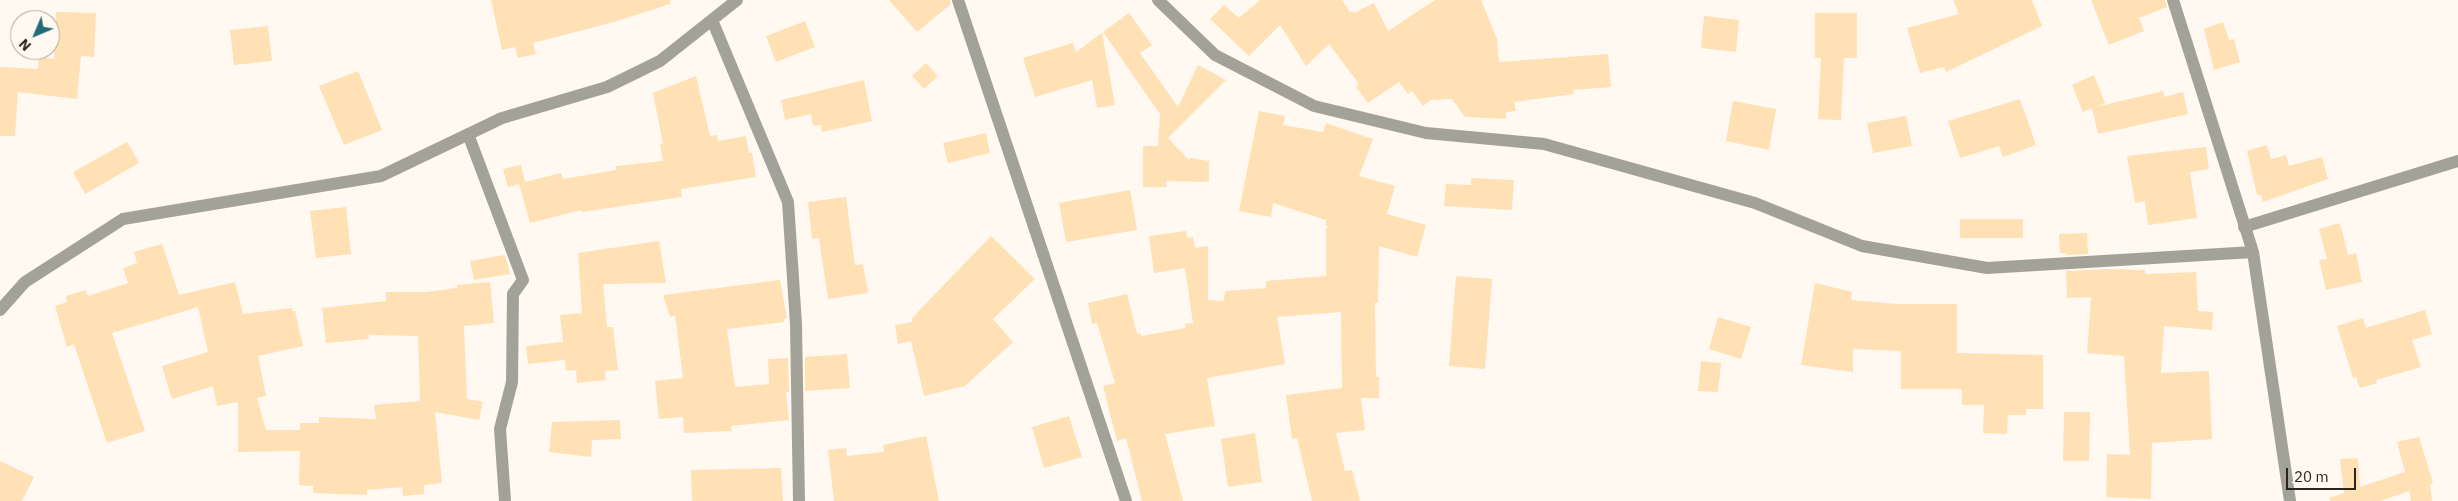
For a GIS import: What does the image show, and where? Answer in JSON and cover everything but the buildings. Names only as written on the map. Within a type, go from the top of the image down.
[{"type":"street","points":[[0,310],[5,296],[123,220],[381,176],[502,118],[607,87],[660,61],[737,0]]},
{"type":"street","points":[[958,0],[1126,501]]},
{"type":"street","points":[[1158,0],[1215,55],[1314,106],[1426,132],[1544,144],[1755,203],[1862,246],[1987,268],[2253,252]]},
{"type":"street","points":[[2173,0],[2253,252],[2290,501]]},
{"type":"street","points":[[712,20],[788,202],[796,324],[799,501]]},
{"type":"street","points":[[468,134],[523,280],[513,294],[512,382],[500,429],[505,501]]},
{"type":"street","points":[[2244,227],[2458,161]]}]
